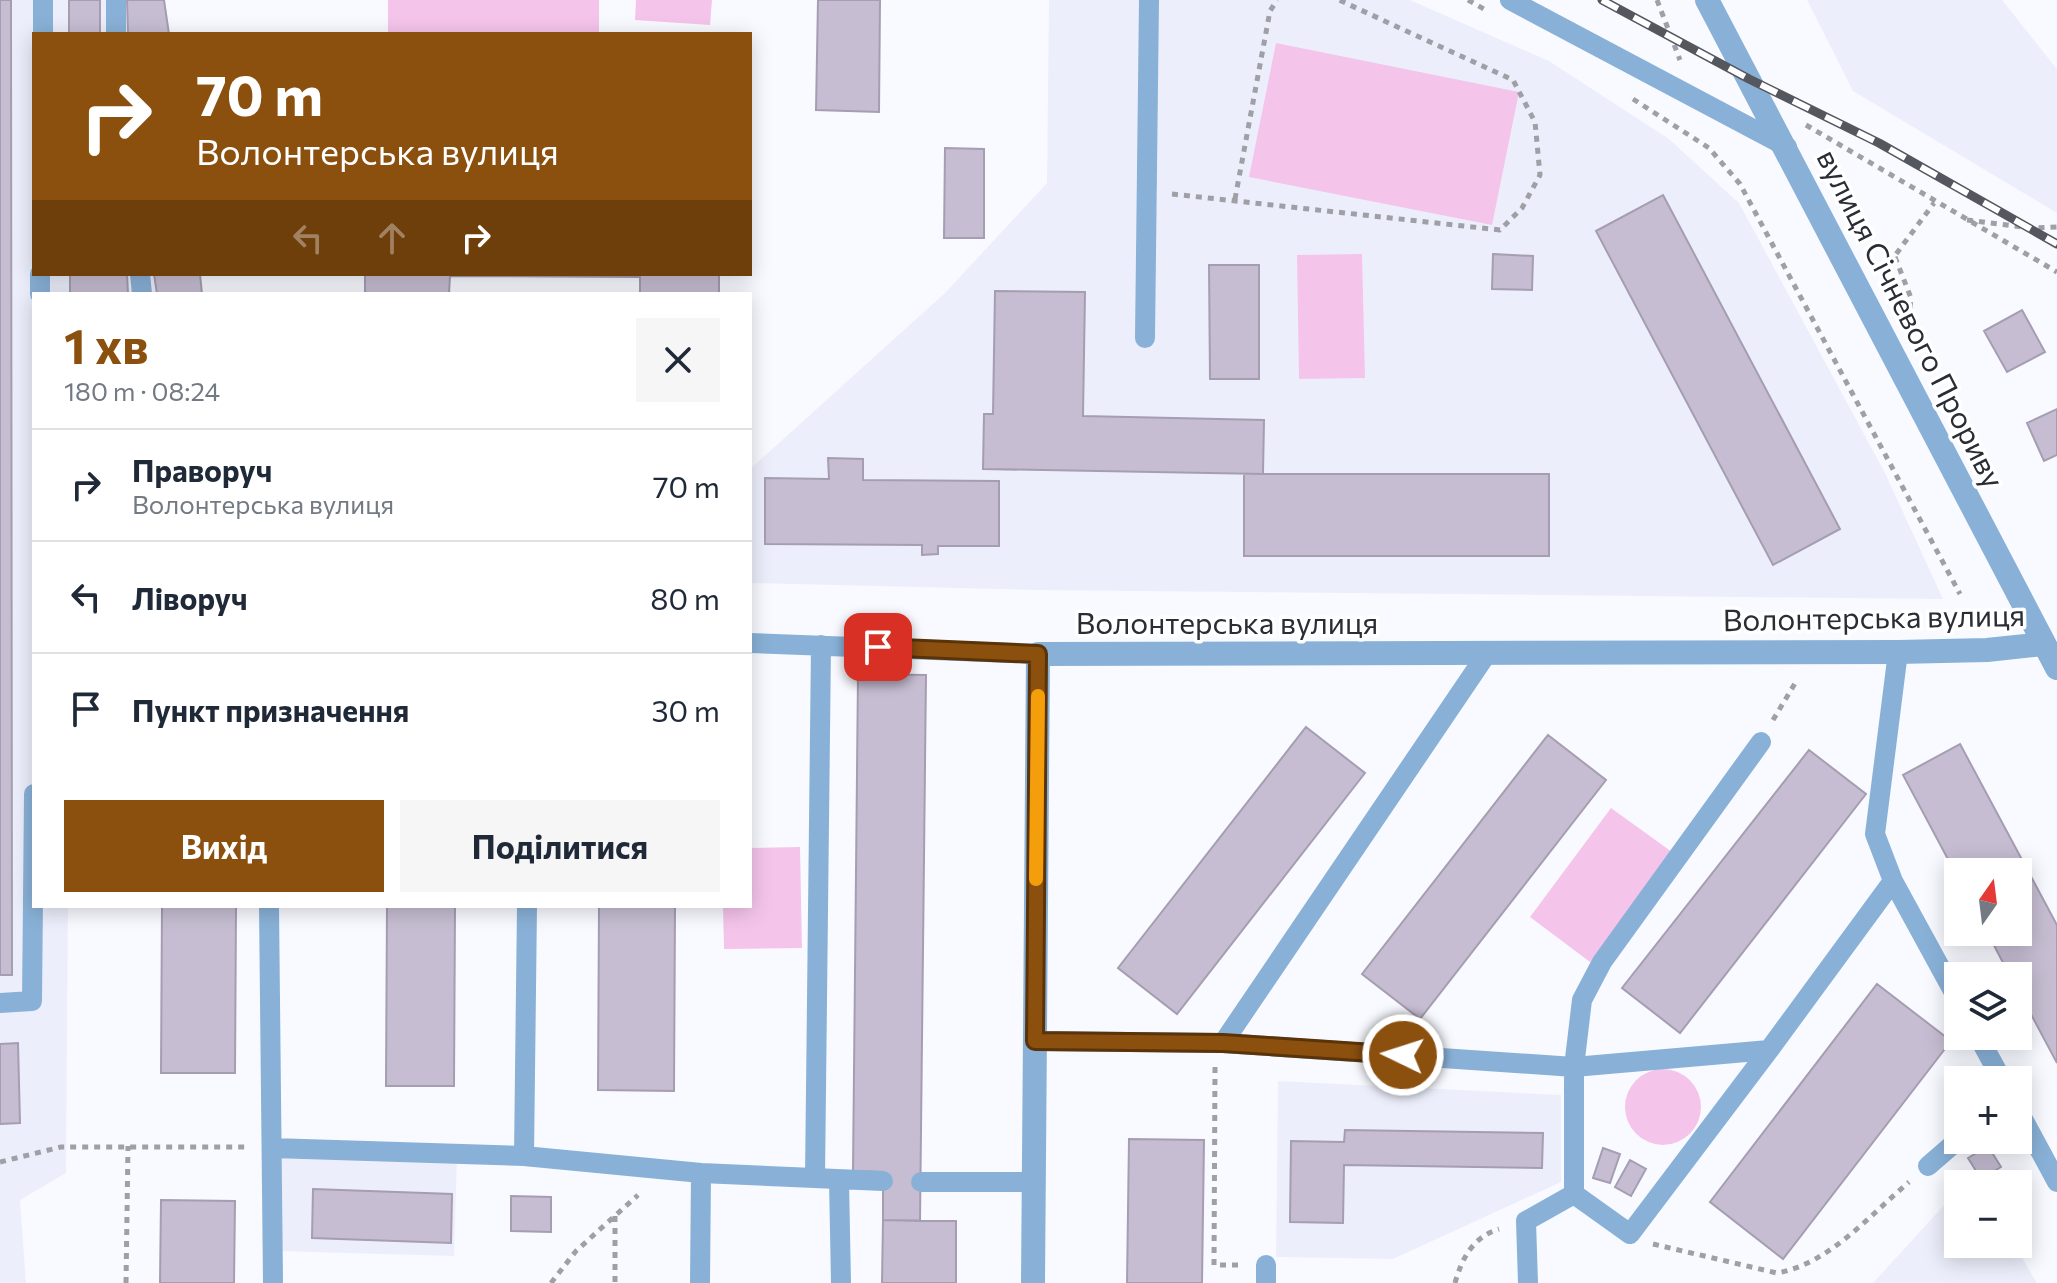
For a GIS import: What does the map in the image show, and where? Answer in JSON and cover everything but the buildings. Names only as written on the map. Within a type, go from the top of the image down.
[{"type":"street","name":"вулиця Січневого Прориву","points":[[1704,3],[1787,147],[2057,668]]},
{"type":"street","name":"Волонтерська вулиця","points":[[1033,1283],[1038,654],[1898,652],[1987,650],[2044,644]]},
{"type":"lane","points":[[43,0],[43,32]]},
{"type":"lane","points":[[116,0],[116,32]]},
{"type":"lane","points":[[1145,338],[1149,0]]},
{"type":"lane","points":[[1510,0],[1787,147]]},
{"type":"lane","points":[[752,643],[1038,654]]},
{"type":"lane","points":[[815,1178],[821,645]]},
{"type":"lane","points":[[1219,1042],[1488,652]]},
{"type":"lane","points":[[1898,652],[1875,834],[1893,881],[1944,974]]},
{"type":"lane","points":[[1574,1194],[1574,1067],[1582,1000],[1602,962],[1761,742]]},
{"type":"lane","points":[[1574,1194],[1630,1234],[1893,881]]},
{"type":"lane","points":[[0,1003],[32,1001],[33,908]]},
{"type":"lane","points":[[269,908],[273,1283]]},
{"type":"lane","points":[[524,1156],[527,908]]},
{"type":"lane","points":[[1035,1041],[1219,1042],[1574,1067],[1769,1050]]},
{"type":"lane","points":[[2032,1136],[2057,1182]]},
{"type":"lane","points":[[272,1148],[524,1156],[701,1173],[883,1181]]},
{"type":"lane","points":[[1928,1166],[1944,1152]]},
{"type":"lane","points":[[700,1283],[701,1173]]},
{"type":"lane","points":[[839,1180],[841,1283]]},
{"type":"lane","points":[[921,1182],[1034,1182]]},
{"type":"lane","points":[[1528,1283],[1526,1221],[1574,1194]]},
{"type":"path","points":[[1235,199],[1270,11],[1277,0]]},
{"type":"path","points":[[1147,192],[1235,199],[1500,230],[1522,208],[1540,175],[1535,122],[1513,80],[1339,0]]},
{"type":"path","points":[[1468,0],[1492,13]]},
{"type":"path","points":[[1631,98],[1709,148],[1740,184],[1960,594]]},
{"type":"path","points":[[1762,102],[2057,272]]},
{"type":"path","points":[[1864,295],[1934,203]]},
{"type":"path","points":[[1963,219],[2030,228],[2057,227]]},
{"type":"path","points":[[1761,742],[1813,652]]},
{"type":"path","points":[[1214,1265],[1219,1042]]},
{"type":"path","points":[[126,1283],[128,1146]]},
{"type":"path","points":[[0,1162],[61,1147],[272,1148]]},
{"type":"path","points":[[1630,1234],[1643,1242],[1777,1273],[1798,1269],[1818,1258],[1928,1166]]},
{"type":"path","points":[[551,1283],[576,1251],[666,1170]]},
{"type":"path","points":[[615,1216],[615,1283]]},
{"type":"path","points":[[1455,1283],[1461,1260],[1483,1234],[1526,1221]]},
{"type":"shaded area","points":[[0,0],[164,0],[168,32],[32,32],[32,276],[199,276],[202,292],[32,292],[32,908],[68,908],[66,1173],[20,1200],[26,1283],[0,1283]]},
{"type":"shaded area","points":[[388,0],[599,0],[599,32],[388,32]]},
{"type":"shaded area","points":[[636,0],[712,0],[710,25],[635,20]]},
{"type":"shaded area","points":[[1049,0],[1410,0],[1549,61],[1669,139],[1739,203],[1885,473],[1943,599],[1035,590],[752,583],[752,467],[945,293],[1047,183]]},
{"type":"shaded area","points":[[1807,0],[2002,0],[2057,69],[2057,213],[1853,91]]},
{"type":"shaded area","points":[[1276,43],[1519,92],[1492,225],[1249,177]]},
{"type":"shaded area","points":[[1362,254],[1365,378],[1299,379],[1297,255]]},
{"type":"shaded area","points":[[1611,808],[1672,852],[1590,962],[1530,917]]},
{"type":"shaded area","points":[[800,847],[802,948],[724,949],[723,908],[752,908],[752,848]]},
{"type":"shaded area","points":[[1656,1069],[1670,1069],[1684,1075],[1695,1086],[1701,1107],[1698,1122],[1690,1134],[1670,1145],[1656,1145],[1642,1139],[1631,1128],[1625,1114],[1625,1100],[1631,1086],[1642,1075]]},
{"type":"shaded area","points":[[1278,1081],[1561,1095],[1561,1182],[1393,1259],[1276,1257]]},
{"type":"shaded area","points":[[280,1151],[457,1156],[454,1256],[277,1251]]},
{"type":"shaded area","points":[[1944,1205],[1944,1258],[2022,1258],[2037,1283],[1873,1283]]},
{"type":"railway","points":[[1602,0],[1749,79],[1879,143],[2057,244]]},
{"type":"slow traffic","points":[[1036,879],[1038,696]]},
{"type":"route","points":[[878,647],[1038,654],[1035,1041],[1223,1043],[1403,1055]]}]
